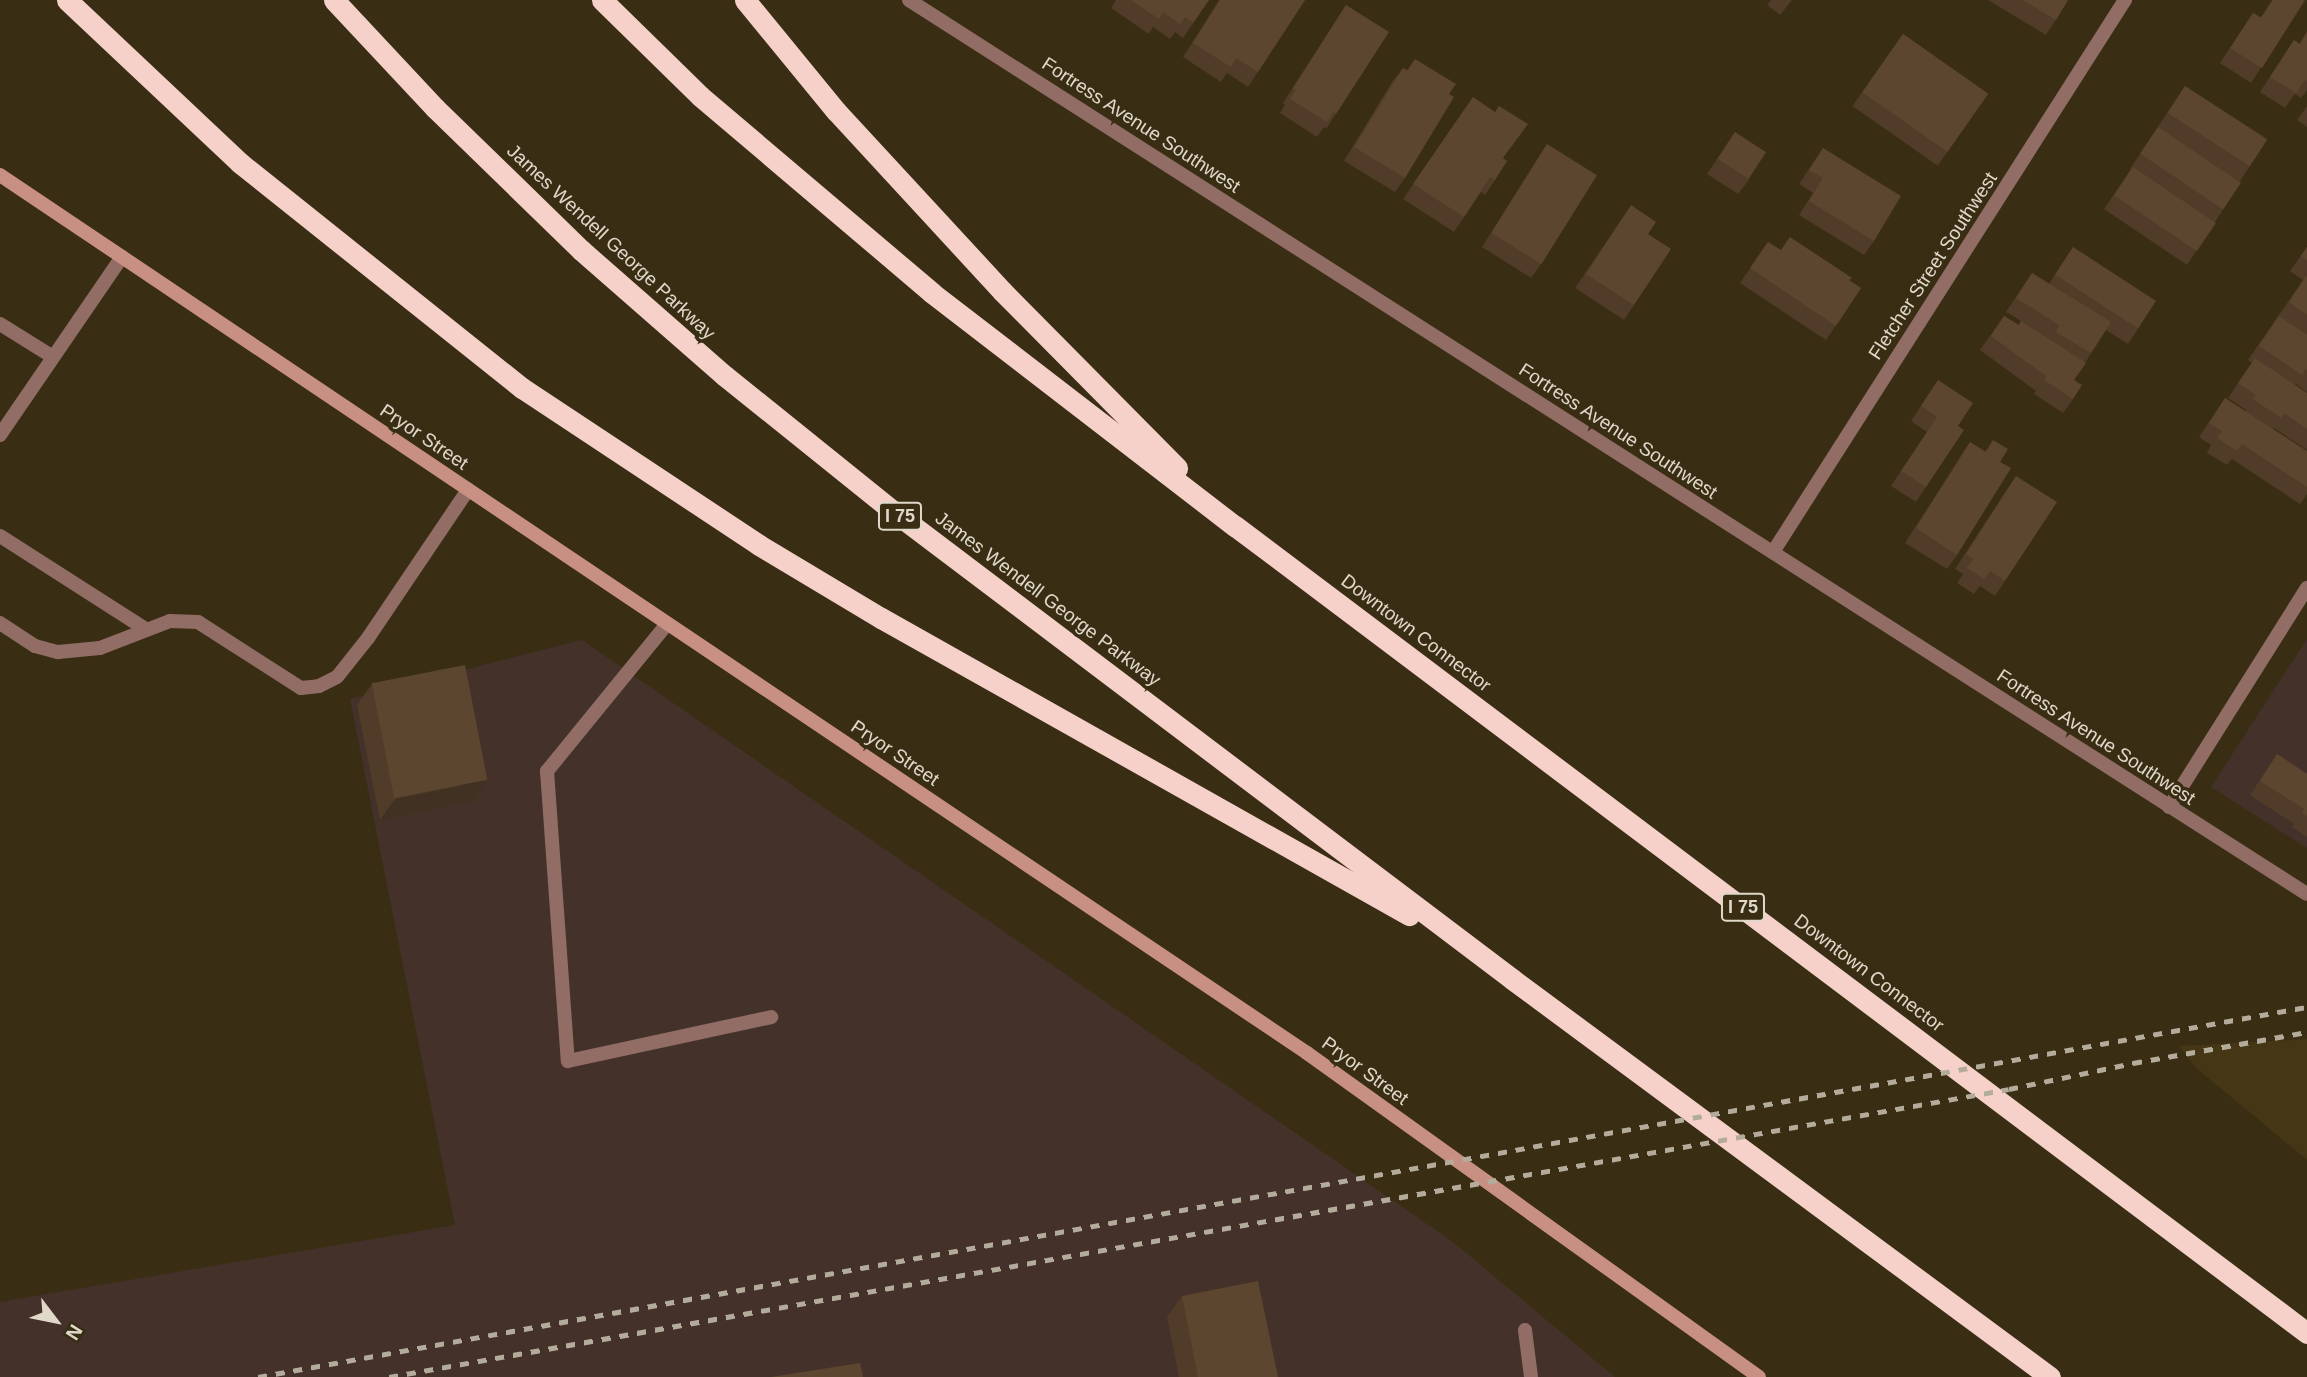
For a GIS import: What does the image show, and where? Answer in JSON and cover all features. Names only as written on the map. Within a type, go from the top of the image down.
[{"type":"highway","points":[[67,0],[240,163],[522,388],[759,545],[869,611],[1370,892],[1512,979]]},
{"type":"highway","name":"James Wendell George Parkway","points":[[334,0],[435,108],[581,250],[725,376],[893,511],[1512,979]]},
{"type":"highway","name":"I 75","points":[[602,0],[700,96],[932,293],[1235,526]]},
{"type":"highway","points":[[745,0],[836,111],[1002,292],[1235,526]]},
{"type":"highway","name":"Downtown Connector","points":[[1235,526],[2307,1333]]},
{"type":"highway","name":"I 75","points":[[1512,979],[2050,1377]]},
{"type":"main road","name":"Pryor Street","points":[[0,176],[1307,1053],[1759,1377]]},
{"type":"street","name":"Fortress Avenue Southwest","points":[[909,0],[2307,894]]},
{"type":"street","name":"Fletcher Street Southwest","points":[[1773,552],[2125,0]]},
{"type":"street","points":[[2,427],[122,257]]},
{"type":"street","points":[[0,324],[53,357]]},
{"type":"street","points":[[0,623],[35,646],[58,652],[100,648],[170,621],[198,622],[301,688],[319,686],[337,677],[368,638],[468,490]]},
{"type":"street","points":[[0,536],[147,630]]},
{"type":"street","points":[[2169,807],[2307,588]]},
{"type":"street","points":[[667,624],[547,771],[568,1061],[771,1017]]},
{"type":"street","points":[[1525,1330],[1531,1377]]},
{"type":"shaded area","points":[[2307,639],[2307,848],[2211,787]]},
{"type":"shaded area","points":[[582,640],[1453,1242],[1615,1377],[0,1377],[0,1302],[455,1225],[350,699]]},
{"type":"shaded area","points":[[2307,1039],[2307,1160],[2195,1067],[2179,1046]]},
{"type":"building","points":[[1131,0],[1209,0],[1193,23],[1185,17],[1180,24],[1163,12],[1159,19]]},
{"type":"building","points":[[1220,0],[1305,0],[1258,72],[1236,58],[1231,67],[1193,43]]},
{"type":"building","points":[[2023,0],[2068,0],[2056,20]]},
{"type":"building","points":[[2273,0],[2305,0],[2262,68],[2230,48],[2253,13],[2261,18]]},
{"type":"building","points":[[1346,5],[1389,32],[1336,114],[1334,112],[1327,122],[1290,99],[1296,90],[1293,88]]},
{"type":"building","points":[[2307,33],[2307,81],[2305,79],[2296,93],[2270,77],[2294,40],[2300,44]]},
{"type":"building","points":[[1903,34],[1988,94],[1947,152],[1862,92]]},
{"type":"building","points":[[1415,59],[1456,84],[1449,94],[1454,97],[1405,178],[1354,147],[1403,68],[1408,71]]},
{"type":"building","points":[[2185,86],[2267,139],[2250,166],[2168,113]]},
{"type":"building","points":[[1473,97],[1495,112],[1499,106],[1528,124],[1503,158],[1507,161],[1495,180],[1490,177],[1464,217],[1413,184]]},
{"type":"building","points":[[2158,127],[2241,183],[2223,209],[2140,154]]},
{"type":"building","points":[[1735,132],[1766,152],[1749,179],[1718,159]]},
{"type":"building","points":[[1547,144],[1597,175],[1541,264],[1491,233]]},
{"type":"building","points":[[1823,148],[1901,196],[1874,241],[1809,201],[1823,178],[1809,170]]},
{"type":"building","points":[[2133,167],[2216,223],[2197,251],[2114,195]]},
{"type":"building","points":[[1631,205],[1656,222],[1648,234],[1671,249],[1634,305],[1586,274]]},
{"type":"building","points":[[1790,237],[1852,278],[1849,280],[1861,288],[1836,326],[1750,268],[1768,242],[1781,250]]},
{"type":"building","points":[[2073,247],[2156,301],[2138,329],[2055,275]]},
{"type":"building","points":[[2307,247],[2307,261],[2301,256]]},
{"type":"building","points":[[2032,273],[2111,322],[2091,353],[2056,332],[2059,325],[2016,298]]},
{"type":"building","points":[[2307,277],[2307,315],[2289,302]]},
{"type":"building","points":[[2004,316],[2019,325],[2021,321],[2086,363],[2074,380],[2082,385],[2073,399],[2044,380],[2046,376],[1991,336]]},
{"type":"building","points":[[2279,316],[2307,335],[2307,370],[2302,375],[2259,346]]},
{"type":"building","points":[[2255,358],[2307,393],[2307,429],[2284,413],[2281,418],[2253,399],[2256,395],[2238,383]]},
{"type":"building","points":[[1938,380],[1973,403],[1958,426],[1964,430],[1926,487],[1901,471],[1937,417],[1921,406]]},
{"type":"building","points":[[2225,398],[2307,451],[2307,487],[2242,444],[2237,451],[2217,438],[2222,431],[2209,423]]},
{"type":"building","points":[[1993,440],[2008,449],[2000,462],[2011,468],[1957,555],[1916,528],[1970,442],[1986,452]]},
{"type":"building","points":[[2016,476],[2057,502],[2005,581],[1990,571],[1984,579],[1967,568],[1973,559],[1966,554]]},
{"type":"building","points":[[465,665],[487,780],[394,798],[372,683]]},
{"type":"building","points":[[2277,754],[2307,774],[2307,816],[2302,813],[2304,809],[2260,781]]},
{"type":"building","points":[[1258,1281],[1278,1377],[1198,1377],[1182,1296]]},
{"type":"building","points":[[860,1363],[863,1377],[771,1377]]},
{"type":"railway","points":[[258,1377],[2307,1007]]},
{"type":"railway","points":[[389,1377],[2009,1089],[2133,1063],[2307,1032]]}]
